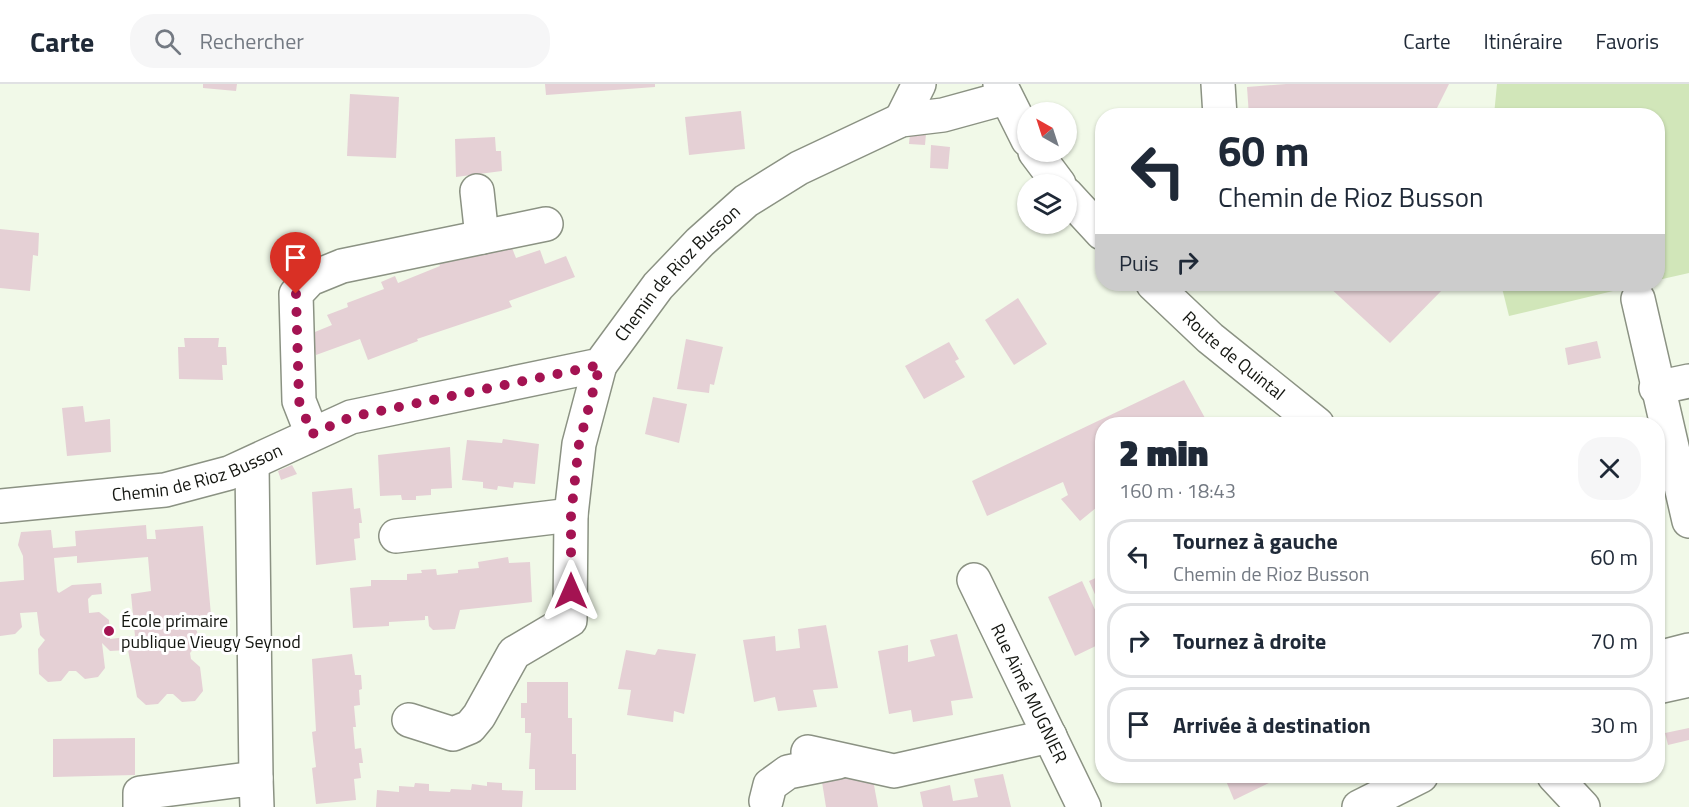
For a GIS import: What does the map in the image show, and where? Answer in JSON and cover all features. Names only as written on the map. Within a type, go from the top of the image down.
[{"type":"street","points":[[901,120],[919,84]]},
{"type":"street","points":[[1218,84],[1220,108]]},
{"type":"street","points":[[1003,91],[1017,118]]},
{"type":"street","name":"Chemin de Rioz Busson","points":[[0,506],[165,490],[229,473],[252,464],[351,417],[600,365],[658,286],[700,242],[746,201],[799,168],[901,120],[943,115],[1003,91]]},
{"type":"street","points":[[477,191],[482,237]]},
{"type":"street","points":[[1077,206],[1095,225]]},
{"type":"street","points":[[312,434],[299,401],[296,294],[310,279],[342,266],[546,224]]},
{"type":"street","name":"Route de Quintal","points":[[1160,291],[1210,338],[1308,417]]},
{"type":"street","points":[[1638,299],[1663,417]]},
{"type":"street","points":[[408,720],[453,734],[470,728],[514,653],[570,620],[571,515],[579,444],[600,365]]},
{"type":"street","points":[[1656,387],[1689,381]]},
{"type":"street","points":[[1665,424],[1689,521]]},
{"type":"street","points":[[140,807],[140,793],[257,792],[252,464]]},
{"type":"street","points":[[396,536],[571,515]]},
{"type":"street","name":"Rue Aimé MUGNIER","points":[[974,580],[1084,807]]},
{"type":"street","points":[[1665,656],[1689,650]]},
{"type":"street","points":[[1665,685],[1689,680]]},
{"type":"street","points":[[808,752],[894,771],[1050,736]]},
{"type":"street","points":[[766,801],[770,785],[788,772],[846,761]]},
{"type":"street","points":[[1364,804],[1392,783]]},
{"type":"street","points":[[1364,804],[1407,783]]},
{"type":"street","points":[[1561,783],[1584,807]]},
{"type":"street","points":[[1583,783],[1584,807]]},
{"type":"green space","points":[[1497,84],[1689,84],[1689,273],[1665,278],[1665,108],[1495,108]]},
{"type":"green space","points":[[1503,291],[1613,291],[1509,316]]},
{"type":"building","points":[[203,84],[237,84],[236,91],[203,88]]},
{"type":"building","points":[[545,84],[655,84],[655,87],[546,95]]},
{"type":"building","points":[[1286,84],[1449,84],[1437,108],[1248,108],[1247,87]]},
{"type":"building","points":[[350,94],[399,97],[396,158],[347,156]]},
{"type":"building","points":[[741,111],[745,149],[689,155],[685,117]]},
{"type":"building","points":[[910,133],[926,134],[925,145],[909,144]]},
{"type":"building","points":[[495,137],[496,151],[501,151],[502,171],[456,177],[455,139]]},
{"type":"building","points":[[931,145],[950,147],[948,169],[930,168]]},
{"type":"building","points":[[0,229],[39,233],[38,256],[33,255],[30,291],[0,288]]},
{"type":"building","points":[[489,247],[502,247],[503,251],[512,248],[516,258],[540,250],[545,264],[566,256],[575,277],[509,301],[512,307],[417,339],[418,341],[368,360],[360,339],[316,355],[310,334],[332,325],[327,315],[348,307],[347,303],[384,289],[381,282],[395,276],[398,283],[440,266],[437,259],[452,253],[455,260]]},
{"type":"building","points":[[1333,291],[1441,291],[1390,343]]},
{"type":"building","points":[[1018,298],[1047,344],[1014,365],[985,320]]},
{"type":"building","points":[[184,338],[219,338],[218,347],[226,347],[227,365],[222,365],[223,380],[179,379],[178,347],[185,347]]},
{"type":"building","points":[[686,339],[723,347],[714,385],[710,384],[709,393],[677,389]]},
{"type":"building","points":[[1597,341],[1601,358],[1568,365],[1565,348]]},
{"type":"building","points":[[949,342],[959,359],[955,361],[965,377],[924,399],[905,366]]},
{"type":"building","points":[[1184,380],[1204,417],[1106,417]]},
{"type":"building","points":[[653,397],[687,404],[679,443],[645,434]]},
{"type":"building","points":[[83,406],[85,422],[110,419],[111,452],[67,456],[62,408]]},
{"type":"building","points":[[1095,422],[1095,509],[1080,521],[1061,499],[1068,495],[1063,482],[987,516],[972,481]]},
{"type":"building","points":[[503,439],[539,444],[535,484],[514,482],[513,488],[498,486],[497,490],[483,488],[483,482],[462,480],[467,440],[502,443]]},
{"type":"building","points":[[450,447],[452,488],[431,489],[431,495],[416,496],[416,500],[402,500],[401,495],[380,496],[378,455]]},
{"type":"building","points":[[292,465],[297,474],[281,480],[278,471]]},
{"type":"building","points":[[352,488],[354,509],[360,508],[362,523],[359,523],[360,538],[354,539],[356,560],[316,565],[312,492]]},
{"type":"building","points":[[146,525],[147,539],[156,539],[155,530],[203,526],[211,615],[187,617],[187,623],[197,631],[198,643],[190,653],[191,659],[200,667],[203,691],[195,701],[182,702],[173,694],[167,694],[158,704],[146,705],[137,697],[128,650],[110,651],[102,643],[105,668],[98,677],[85,679],[76,671],[69,671],[61,681],[48,682],[39,674],[38,649],[45,640],[40,635],[37,612],[20,613],[22,627],[15,634],[0,636],[0,582],[24,580],[23,556],[18,545],[21,532],[51,530],[53,548],[76,546],[75,531]],"holes":[[[77,556],[77,563],[148,557],[151,591],[131,594],[135,636],[110,639],[109,620],[99,612],[89,613],[88,599],[92,595],[102,594],[101,583],[72,585],[59,593],[57,591],[54,558]]]},
{"type":"building","points":[[508,557],[509,563],[530,562],[532,602],[460,610],[455,629],[433,630],[429,626],[428,616],[425,616],[425,620],[389,622],[389,626],[353,628],[350,588],[371,586],[371,580],[407,580],[407,574],[422,573],[421,570],[436,569],[437,575],[458,573],[458,570],[479,568],[478,562]]},
{"type":"building","points":[[1095,578],[1095,594],[1089,581]]},
{"type":"building","points":[[1082,581],[1095,610],[1095,646],[1075,656],[1048,597]]},
{"type":"building","points":[[826,625],[838,688],[813,690],[817,707],[778,711],[775,697],[754,702],[743,640],[775,636],[776,651],[800,648],[798,629]]},
{"type":"building","points":[[957,634],[973,698],[951,701],[953,715],[913,722],[911,710],[889,714],[878,651],[908,645],[908,662],[935,656],[930,640]]},
{"type":"building","points":[[658,649],[696,654],[684,714],[674,711],[673,722],[627,715],[631,690],[618,689],[626,650],[655,655]]},
{"type":"building","points":[[352,654],[355,675],[361,675],[362,689],[359,690],[360,705],[354,706],[355,749],[361,748],[363,763],[359,763],[361,778],[354,779],[356,800],[316,804],[312,768],[316,767],[312,732],[316,731],[312,659]]},
{"type":"building","points":[[527,682],[568,682],[568,718],[572,718],[572,754],[576,754],[576,790],[535,790],[535,769],[529,769],[531,733],[525,733],[525,718],[521,718],[521,703],[527,703]]},
{"type":"building","points":[[1689,728],[1689,740],[1668,745],[1665,733]]},
{"type":"building","points":[[135,738],[135,775],[53,777],[53,739]]},
{"type":"building","points":[[872,774],[878,807],[826,807],[822,782]]},
{"type":"building","points":[[1003,774],[1011,807],[923,807],[920,792],[950,785],[953,801],[978,797],[974,779]]},
{"type":"building","points":[[487,782],[502,783],[502,790],[523,791],[522,807],[376,807],[377,790],[399,792],[399,786],[414,787],[415,783],[429,784],[429,791],[450,792],[451,789],[471,790],[472,784],[487,786]]},
{"type":"building","points":[[1227,783],[1269,783],[1234,800]]},
{"type":"place","name":"École primaire publique Vieugy Seynod","points":[[109,631]]},
{"type":"route","points":[[296,294],[299,401],[312,434],[351,417],[600,365],[579,444],[571,515],[571,591]]}]
